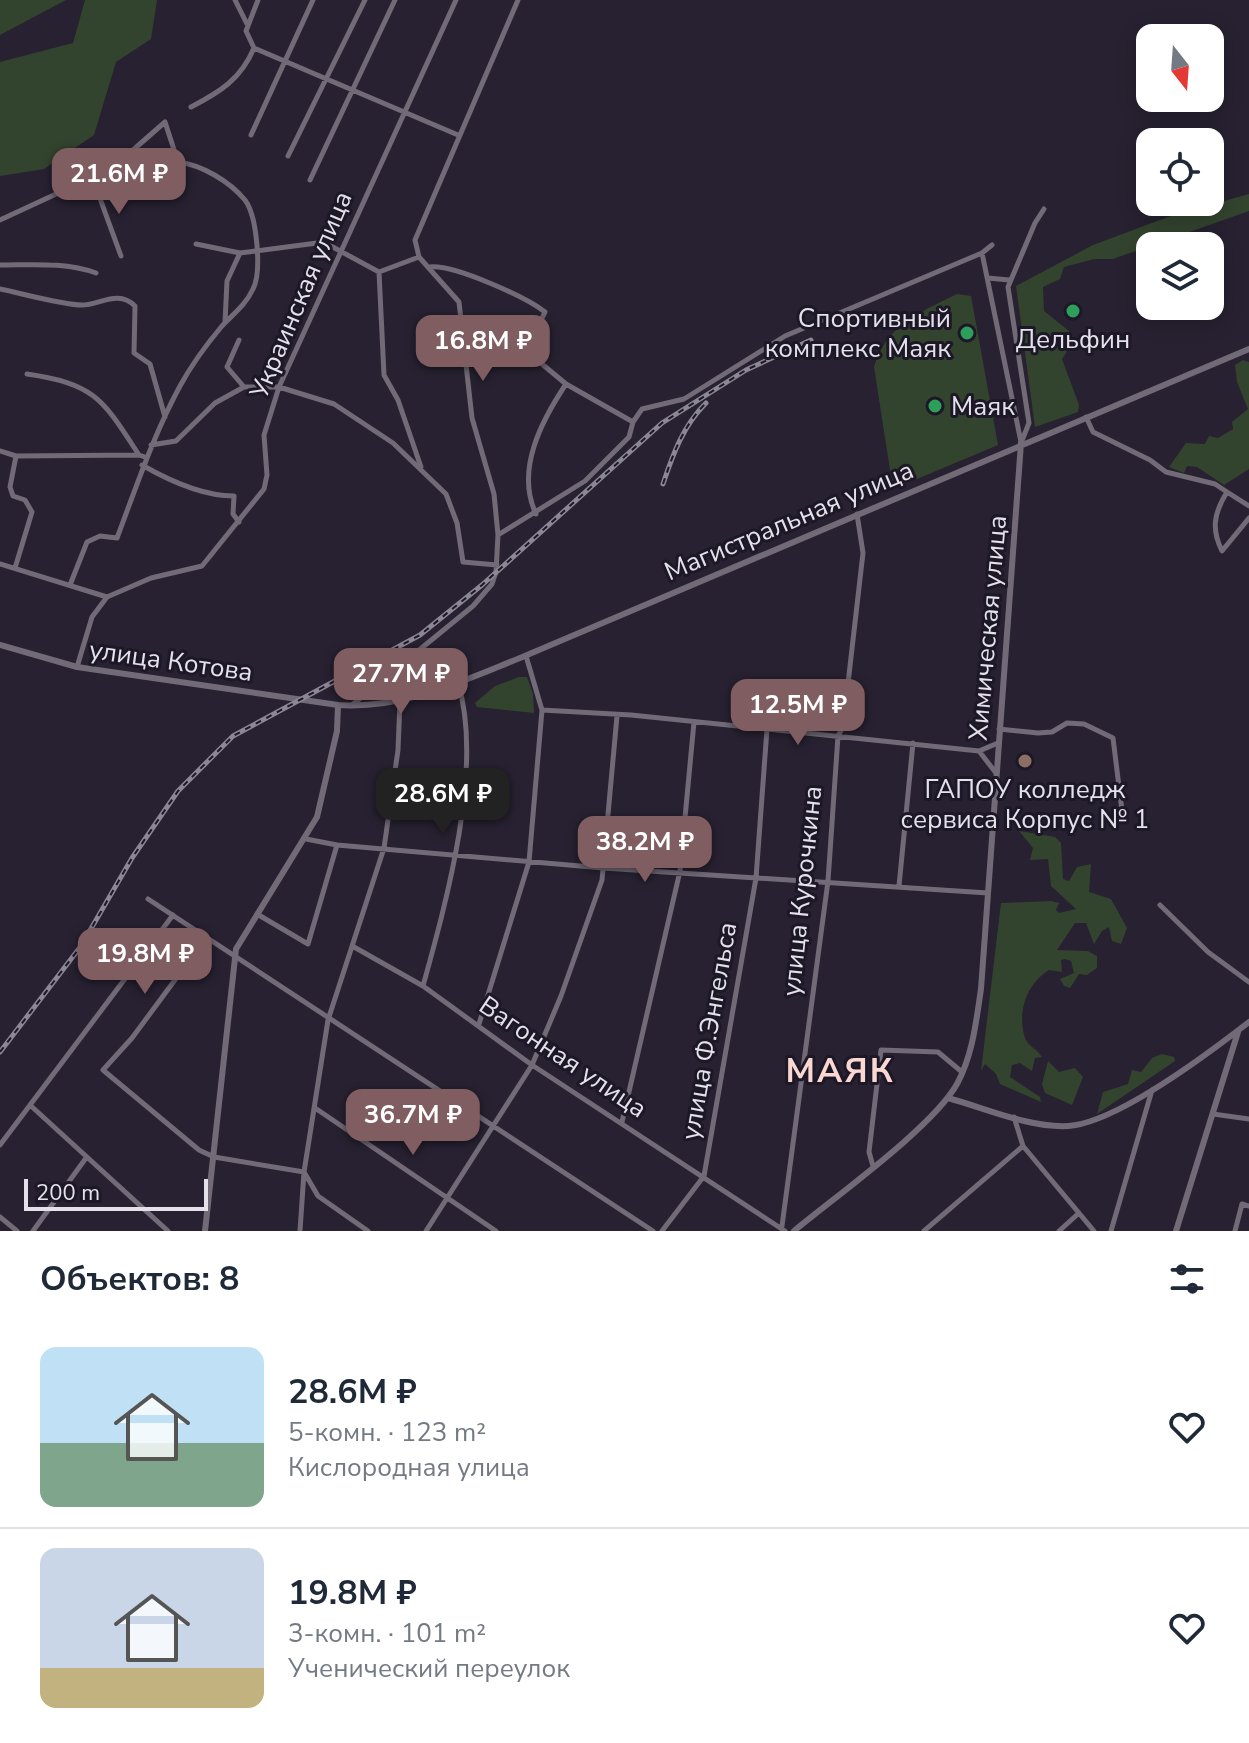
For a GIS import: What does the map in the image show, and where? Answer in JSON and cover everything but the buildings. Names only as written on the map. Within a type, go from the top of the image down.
[{"type":"street","points":[[235,0],[247,24]]},
{"type":"street","points":[[258,0],[247,24],[247,37],[254,48],[354,88],[458,135]]},
{"type":"street","points":[[251,135],[313,0]]},
{"type":"street","points":[[288,156],[365,0]]},
{"type":"street","points":[[310,180],[395,0]]},
{"type":"street","name":"Украинская улица","points":[[107,597],[151,578],[193,571],[202,566],[267,482],[264,435],[279,387],[456,0]]},
{"type":"street","points":[[352,706],[473,606],[492,584],[497,565],[494,494],[472,418],[459,302],[419,257],[415,240],[518,0]]},
{"type":"street","points":[[191,107],[228,87],[248,63],[254,48]]},
{"type":"street","points":[[110,175],[116,165],[165,122],[178,162]]},
{"type":"street","points":[[0,220],[69,188],[110,175],[158,175],[178,162],[207,169],[243,198],[259,252],[255,286],[239,313],[225,323],[192,364],[166,419],[142,456]]},
{"type":"street","points":[[94,182],[121,256]]},
{"type":"street","points":[[988,278],[1009,280],[1044,209]]},
{"type":"street","points":[[196,244],[240,253],[317,243],[340,251],[379,272],[419,257]]},
{"type":"street","points":[[498,535],[585,481],[629,437],[633,422],[642,409],[684,399],[785,336],[982,253],[992,245]]},
{"type":"street","points":[[225,323],[227,281],[240,253]]},
{"type":"street","name":"Химическая улица","points":[[794,1231],[873,1166],[948,1098],[962,1072],[976,1023],[1021,443],[982,253]]},
{"type":"street","points":[[0,265],[80,267],[96,273]]},
{"type":"street","points":[[430,267],[447,267],[481,280],[545,312],[530,343],[530,354],[566,384],[633,422]]},
{"type":"street","points":[[379,272],[384,375],[398,400],[422,469]]},
{"type":"street","name":"Химическая улица","points":[[1009,280],[1012,322],[1029,423],[1021,443]]},
{"type":"street","points":[[0,289],[81,305],[102,298],[130,301],[135,306],[134,353],[150,364],[166,419]]},
{"type":"street","points":[[239,340],[227,367],[244,387]]},
{"type":"street","name":"Магистральная улица","points":[[338,705],[400,701],[458,683],[1249,349]]},
{"type":"street","points":[[27,374],[64,380],[103,400],[142,456],[142,465],[117,538],[100,536],[87,542],[70,585]]},
{"type":"street","points":[[536,514],[529,486],[532,459],[547,413],[566,384]]},
{"type":"street","points":[[150,445],[176,441],[215,403],[244,387],[279,387],[334,404],[393,443],[446,494],[457,523],[463,562],[497,565]]},
{"type":"street","points":[[1085,416],[1093,432],[1150,460],[1166,472],[1215,484],[1249,506]]},
{"type":"street","points":[[0,451],[16,456],[142,456]]},
{"type":"street","points":[[15,568],[32,512],[25,500],[13,496],[10,487],[16,456]]},
{"type":"street","points":[[142,465],[159,475],[219,496],[234,496],[233,514],[239,522]]},
{"type":"street","points":[[1227,492],[1214,519],[1216,538],[1222,551],[1249,518]]},
{"type":"street","name":"улица Курочкина","points":[[784,1228],[828,881],[838,736],[843,727],[863,553],[857,513]]},
{"type":"street","points":[[0,564],[107,597],[90,623],[77,667]]},
{"type":"street","name":"улица Котова","points":[[0,645],[77,667],[338,705]]},
{"type":"street","points":[[479,1024],[529,862],[542,710],[526,656]]},
{"type":"street","points":[[423,986],[456,853],[468,735],[458,683]]},
{"type":"street","points":[[300,1231],[304,1172],[328,1020],[384,848],[398,750],[400,701]]},
{"type":"street","points":[[205,1231],[235,958],[257,914],[317,817],[337,731],[338,705]]},
{"type":"street","points":[[542,710],[979,751],[998,743]]},
{"type":"street","points":[[426,1231],[495,1128],[532,1065],[561,996],[602,880],[617,716]]},
{"type":"street","points":[[622,1122],[680,871],[694,722]]},
{"type":"street","points":[[999,729],[1038,733],[1052,732],[1067,723],[1084,724],[1113,738],[1123,819]]},
{"type":"street","name":"улица Ф.Энгельса","points":[[662,1231],[704,1176],[756,878],[767,729]]},
{"type":"street","points":[[899,886],[913,743]]},
{"type":"street","points":[[979,751],[996,773]]},
{"type":"street","points":[[306,839],[337,845],[603,868],[988,893]]},
{"type":"street","points":[[257,914],[308,944],[337,845]]},
{"type":"street","points":[[148,899],[653,1231]]},
{"type":"street","points":[[1160,905],[1208,952],[1249,982]]},
{"type":"street","points":[[0,1145],[173,915]]},
{"type":"street","points":[[206,938],[132,1038],[103,1070],[183,1139],[214,1157],[304,1172]]},
{"type":"street","name":"Вагонная улица","points":[[354,947],[423,986],[532,1065],[784,1228]]},
{"type":"street","points":[[948,1098],[1066,1126],[1087,1123],[1152,1089],[1249,1022]]},
{"type":"street","points":[[1176,1231],[1238,1031]]},
{"type":"street","points":[[873,1166],[869,1152],[881,1050],[938,1052],[962,1072]]},
{"type":"street","points":[[1111,1231],[1152,1089]]},
{"type":"street","points":[[30,1105],[168,1231]]},
{"type":"street","points":[[315,1107],[496,1231]]},
{"type":"street","points":[[1213,1114],[1249,1119]]},
{"type":"street","points":[[1014,1116],[1023,1146],[1094,1231]]},
{"type":"street","points":[[924,1231],[1023,1146]]},
{"type":"street","points":[[33,1231],[86,1158]]},
{"type":"street","points":[[304,1172],[318,1196],[368,1231]]},
{"type":"street","points":[[1235,1231],[1242,1204],[1249,1206]]},
{"type":"street","points":[[1059,1231],[1079,1213]]},
{"type":"street","points":[[0,1217],[17,1231]]},
{"type":"green space","points":[[0,0],[66,0],[0,35]]},
{"type":"green space","points":[[85,0],[157,0],[151,39],[116,62],[94,135],[44,169],[0,176],[0,62],[73,43]]},
{"type":"green space","points":[[1249,194],[1249,211],[1190,232],[1136,232],[1136,251],[1113,259],[1094,259],[1064,267],[1060,279],[1043,287],[1044,311],[1069,331],[1070,347],[1062,359],[1079,405],[1078,412],[1035,427],[1016,286],[1093,245],[1168,217],[1224,216],[1224,201]]},
{"type":"green space","name":"Маяк","points":[[957,294],[971,296],[998,445],[893,489],[874,367],[887,340],[896,330],[918,314]]},
{"type":"green space","points":[[1243,360],[1249,362],[1249,469],[1224,485],[1197,467],[1187,466],[1184,473],[1169,467],[1186,443],[1205,444],[1209,436],[1218,438],[1233,429],[1232,422],[1248,409],[1237,382],[1235,365]]},
{"type":"green space","points":[[527,677],[533,694],[534,713],[477,707],[475,703],[495,686]]},
{"type":"green space","points":[[1019,831],[1055,837],[1061,843],[1063,879],[1069,881],[1077,867],[1091,864],[1089,892],[1111,899],[1127,928],[1121,944],[1112,941],[1109,927],[1102,931],[1094,944],[1086,923],[1075,923],[1057,950],[1088,951],[1097,956],[1097,968],[1087,975],[1079,974],[1070,988],[1064,986],[1060,979],[1074,973],[1071,961],[1061,960],[1062,972],[1049,970],[1029,991],[1023,1009],[1023,1028],[1026,1041],[1042,1057],[1035,1058],[1032,1071],[1020,1063],[1012,1065],[1010,1077],[1040,1097],[1041,1102],[1000,1084],[996,1074],[985,1064],[981,1071],[1001,903],[1051,901],[1059,903],[1056,910],[1059,913],[1076,909],[1051,886],[1048,859],[1030,860],[1033,848]]},
{"type":"green space","points":[[1162,1054],[1174,1057],[1175,1061],[1097,1114],[1103,1092],[1128,1084],[1132,1070],[1141,1072],[1152,1058]]},
{"type":"green space","points":[[1048,1061],[1059,1072],[1075,1068],[1083,1077],[1072,1105],[1045,1093],[1042,1084]]},
{"type":"railway","points":[[0,1052],[81,946],[132,858],[178,791],[233,736],[420,635],[482,585],[662,423],[746,370],[811,340]]},
{"type":"railway","points":[[663,484],[685,431],[706,403]]},
{"type":"place","name":"Дельфин","points":[[1073,311]]},
{"type":"place","name":"Спортивный комплекс Маяк","points":[[967,333]]},
{"type":"place","name":"Маяк","points":[[935,406]]},
{"type":"place","name":"ГАПОУ колледж сервиса Корпус № 1","points":[[1025,761]]},
{"type":"district","name":"МАЯК","points":[[840,1071]]}]
